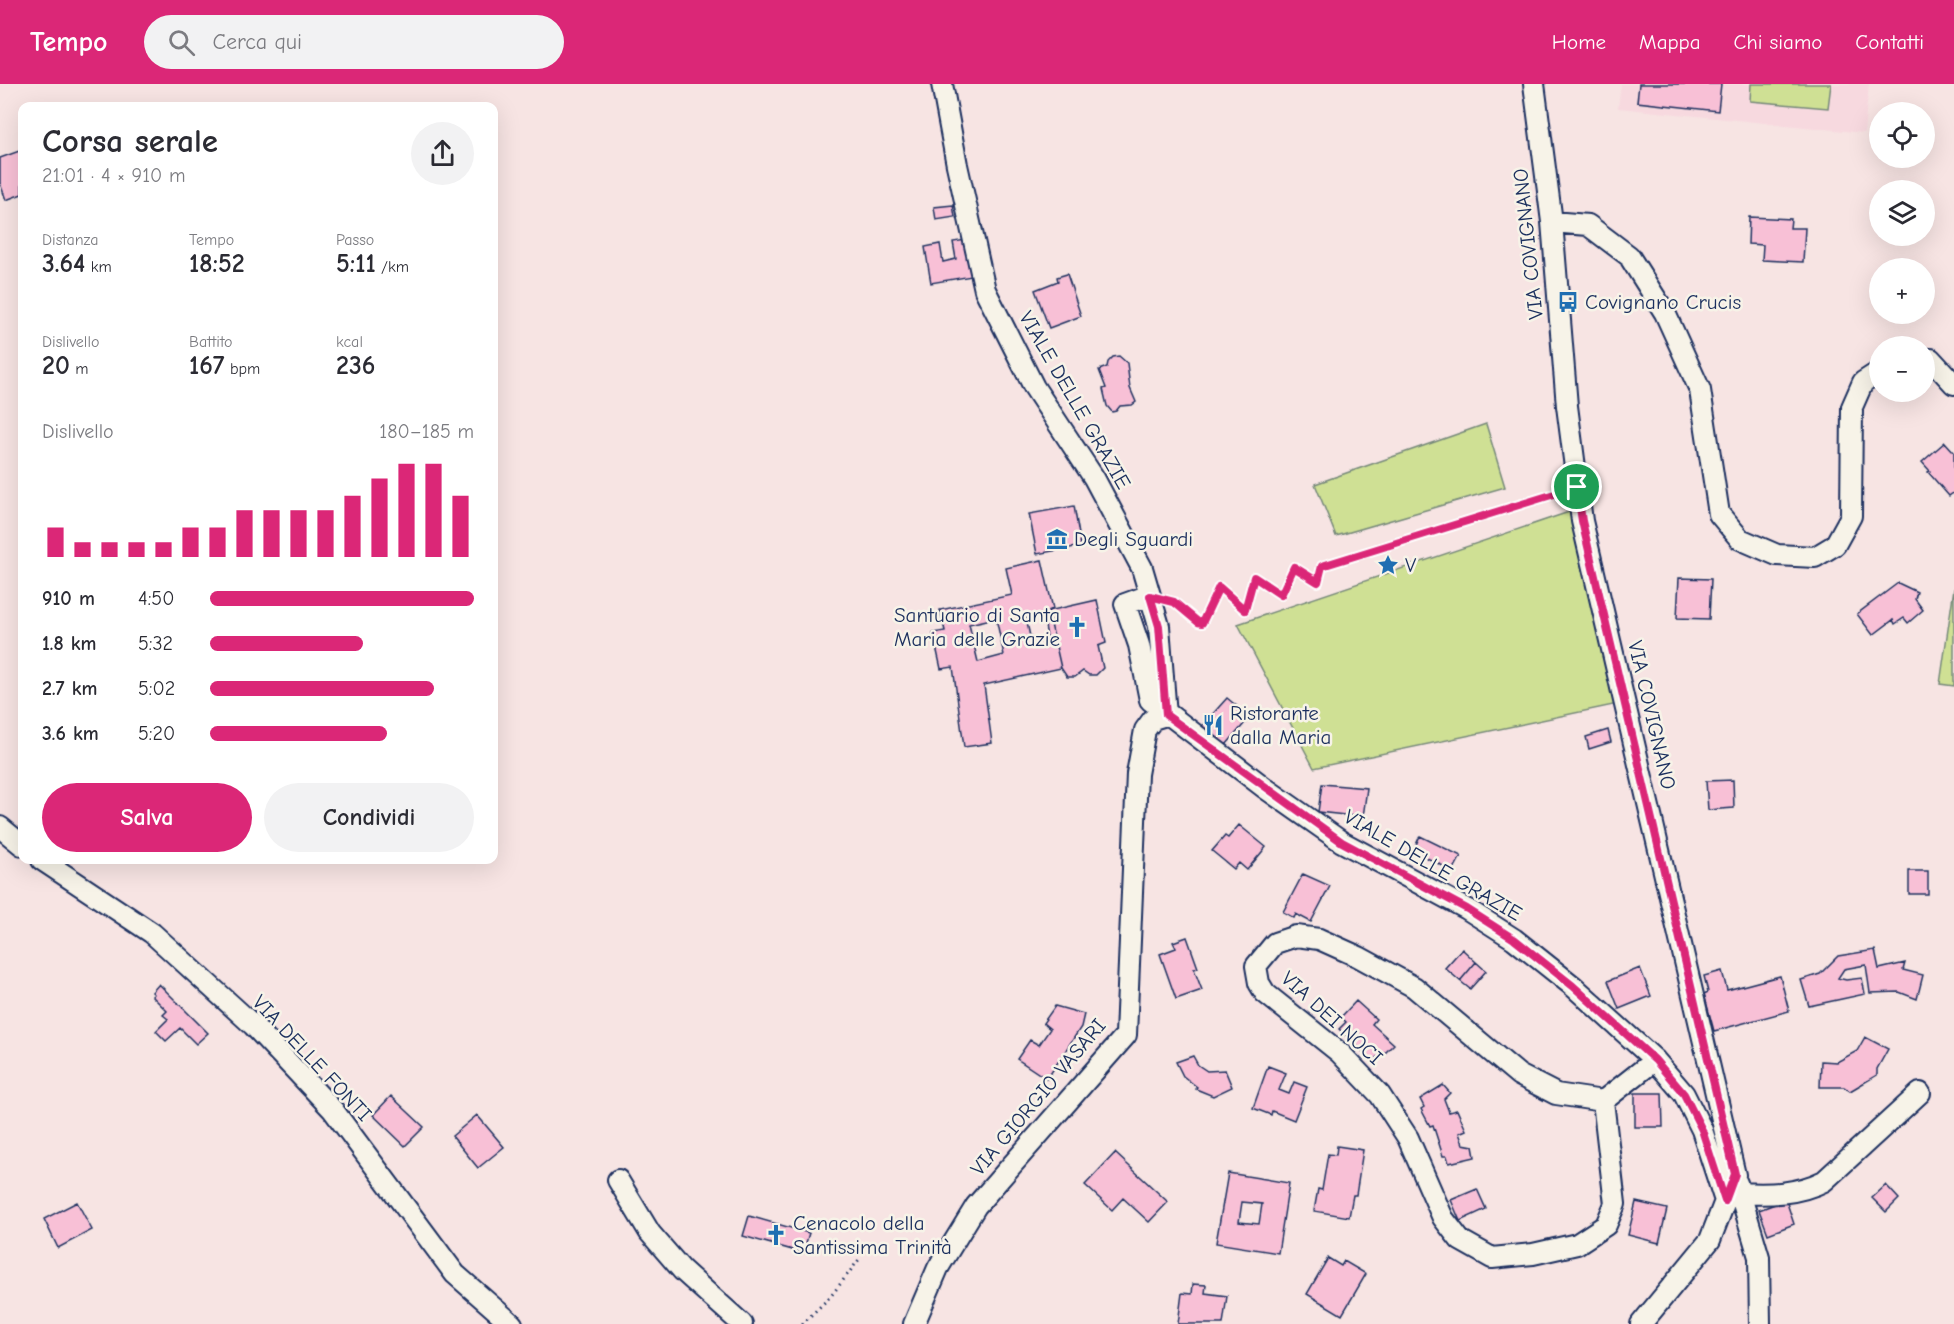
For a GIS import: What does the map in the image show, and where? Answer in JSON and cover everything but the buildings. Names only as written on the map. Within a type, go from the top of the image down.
[{"type":"street","name":"VIALE DELLE GRAZIE","points":[[942,84],[957,165],[985,290],[1034,387],[1094,478],[1142,568],[1159,626],[1166,715]]},
{"type":"street","name":"VIA COVIGNANO","points":[[1534,84],[1552,222],[1567,406],[1582,521],[1733,1190]]},
{"type":"street","points":[[1552,222],[1588,225],[1629,256],[1665,313],[1700,390],[1719,514],[1740,538],[1777,555],[1815,557],[1835,545],[1851,516],[1852,407],[1863,382],[1869,378]]},
{"type":"street","points":[[1935,363],[1954,384]]},
{"type":"street","name":"VIALE DELLE GRAZIE","points":[[1150,596],[1125,604],[1139,645],[1150,700],[1166,715],[1342,842],[1429,888],[1514,939],[1573,986],[1655,1060],[1684,1094],[1733,1190]]},
{"type":"street","name":"VIA GIORGIO VASARI","points":[[915,1324],[938,1268],[976,1206],[1126,1035],[1137,774],[1145,730],[1153,718],[1166,715]]},
{"type":"street","points":[[0,827],[18,842]]},
{"type":"street","name":"VIA DELLE FONTI","points":[[48,864],[152,933],[253,1025],[333,1110],[455,1274],[512,1324]]},
{"type":"street","name":"VIA DEI NOCI","points":[[1296,936],[1319,939],[1359,957],[1414,987],[1519,1075],[1556,1094],[1603,1101],[1615,1204],[1606,1226],[1577,1244],[1533,1254],[1492,1258],[1460,1240],[1443,1218],[1408,1138],[1380,1095],[1340,1053],[1265,993],[1259,983],[1256,966],[1275,943],[1296,936]]},
{"type":"street","points":[[1603,1101],[1655,1060]]},
{"type":"street","points":[[1733,1190],[1761,1195],[1809,1189],[1824,1181],[1920,1093]]},
{"type":"street","points":[[618,1180],[657,1241],[682,1270],[742,1324]]},
{"type":"street","points":[[1641,1324],[1710,1240],[1733,1190]]},
{"type":"street","points":[[1733,1190],[1759,1257],[1760,1324]]},
{"type":"path","points":[[1150,596],[1174,602],[1202,623],[1219,587],[1245,610],[1254,577],[1281,595],[1294,567],[1318,582],[1322,566],[1577,487]]},
{"type":"path","points":[[802,1324],[831,1296],[861,1257]]},
{"type":"shaded area","points":[[1621,84],[1869,84],[1864,133],[1618,108]]},
{"type":"green space","points":[[1751,84],[1831,84],[1828,108],[1750,101]]},
{"type":"green space","points":[[1486,424],[1505,487],[1336,536],[1315,484]]},
{"type":"green space","points":[[1572,511],[1618,704],[1314,768],[1238,624]]},
{"type":"green space","points":[[1954,588],[1954,686],[1940,684]]},
{"type":"place","name":"Covignano Crucis","points":[[1568,302]]},
{"type":"place","name":"Degli Sguardi","points":[[1057,539]]},
{"type":"place","name":"V","points":[[1388,565]]},
{"type":"place","name":"Santuario di Santa Maria delle Grazie","points":[[1077,627]]},
{"type":"place","name":"Ristorante dalla Maria","points":[[1213,725]]},
{"type":"place","name":"Cenacolo della Santissima Trinità","points":[[776,1235]]},
{"type":"route","points":[[1577,487],[1582,521],[1735,1174],[1725,1201],[1702,1130],[1684,1094],[1655,1060],[1573,986],[1514,939],[1467,909],[1342,842],[1166,715],[1159,626],[1150,596],[1174,602],[1202,623],[1219,587],[1245,610],[1254,577],[1281,595],[1294,567],[1318,582],[1322,566],[1577,487]]}]
